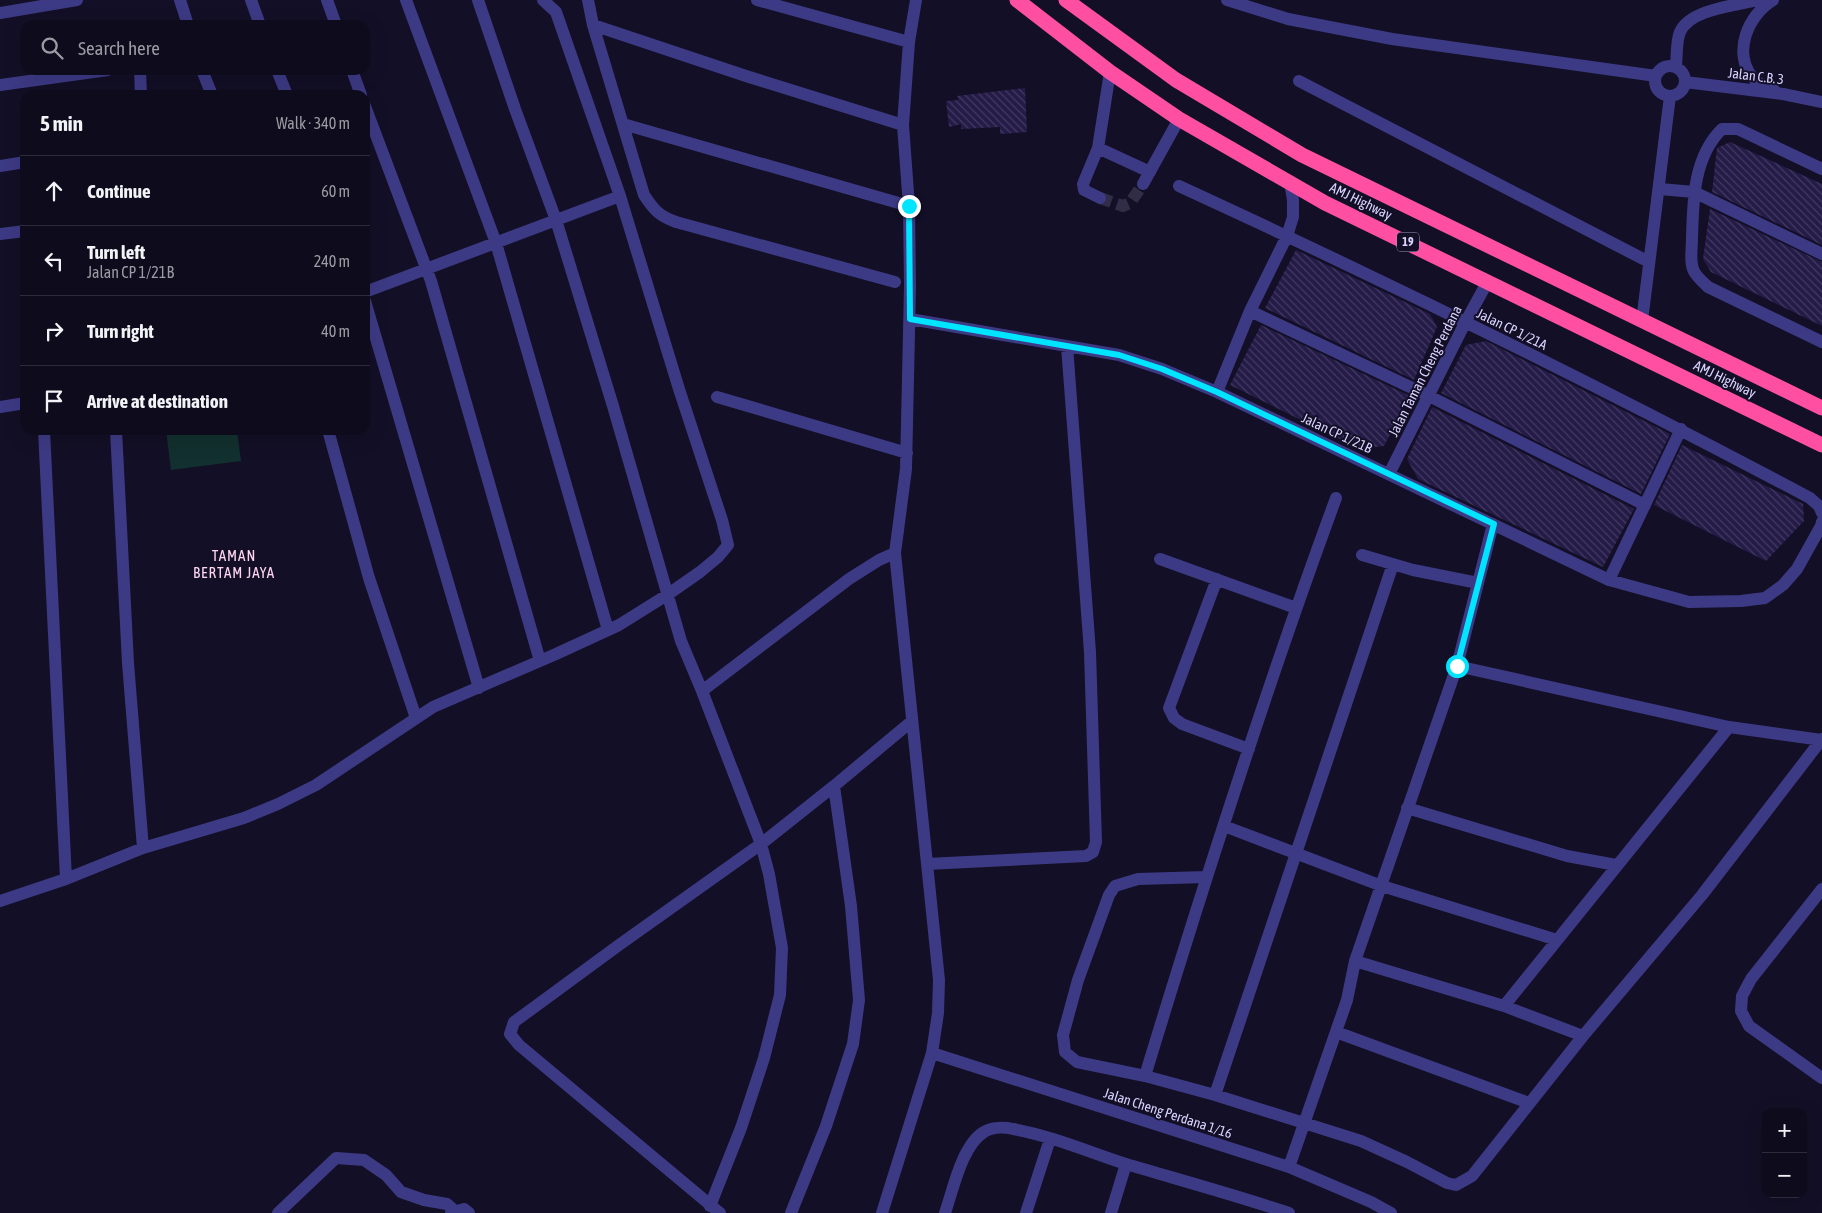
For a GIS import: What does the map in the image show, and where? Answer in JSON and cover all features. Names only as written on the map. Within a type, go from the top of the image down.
[{"type":"highway","name":"AMJ Highway","points":[[1017,0],[1110,72],[1179,120],[1325,203],[1822,445]]},
{"type":"highway","name":"AMJ Highway","points":[[1066,0],[1176,80],[1275,140],[1822,408]]},
{"type":"street","points":[[0,13],[77,0]]},
{"type":"street","points":[[180,0],[186,20]]},
{"type":"street","points":[[250,0],[258,20]]},
{"type":"street","points":[[327,0],[334,20]]},
{"type":"street","points":[[406,0],[496,243],[608,630]]},
{"type":"street","points":[[478,0],[515,109],[556,220],[682,642],[761,844],[769,874],[782,948],[780,996],[764,1058],[715,1209],[519,1045],[510,1034],[514,1022],[619,944],[761,844],[912,721]]},
{"type":"street","points":[[0,901],[66,879],[143,848],[244,818],[278,804],[316,785],[433,707],[608,630],[667,595],[718,558],[728,545],[722,520],[620,196],[556,12],[543,0]]},
{"type":"street","points":[[588,0],[593,24],[644,195],[652,208],[663,217],[895,282]]},
{"type":"street","points":[[757,0],[909,42]]},
{"type":"street","points":[[882,1213],[932,1053],[938,1013],[939,980],[895,553],[906,468],[910,319],[909,206],[903,125],[909,42],[916,0]]},
{"type":"street","points":[[1227,0],[1288,20],[1392,39],[1656,76]]},
{"type":"street","points":[[1676,67],[1680,33],[1687,22],[1697,15],[1758,0]]},
{"type":"street","points":[[1773,0],[1757,13],[1748,29],[1743,46],[1745,62],[1753,78],[1763,86],[1783,94]]},
{"type":"street","points":[[593,24],[746,76],[903,125]]},
{"type":"street","points":[[1672,66],[1683,73],[1685,82],[1679,93],[1670,96],[1658,90],[1655,81],[1656,76],[1662,68],[1672,66]]},
{"type":"street","points":[[1100,198],[1084,190],[1083,184],[1098,148],[1110,72]]},
{"type":"street","points":[[0,85],[72,75]]},
{"type":"street","points":[[140,75],[141,90]]},
{"type":"street","points":[[204,75],[210,90]]},
{"type":"street","points":[[279,75],[285,90]]},
{"type":"street","points":[[354,75],[359,90]]},
{"type":"street","points":[[1300,81],[1649,262]]},
{"type":"street","name":"Jalan C.B. 3","points":[[1685,82],[1783,94],[1822,102]]},
{"type":"street","points":[[1642,321],[1660,189],[1670,96]]},
{"type":"street","points":[[370,119],[426,269],[540,661]]},
{"type":"street","points":[[1143,184],[1179,120]]},
{"type":"street","points":[[623,124],[909,206]]},
{"type":"street","points":[[1822,169],[1738,129],[1722,129],[1711,140],[1694,192],[1691,256],[1694,273],[1708,287],[1822,342]]},
{"type":"street","points":[[1098,148],[1150,172]]},
{"type":"street","points":[[0,166],[20,163]]},
{"type":"street","points":[[1217,392],[1250,310],[1288,236],[1293,200],[1290,182]]},
{"type":"street","name":"Jalan CP 1/21A","points":[[1179,186],[1288,236],[1681,429],[1810,498],[1821,509]]},
{"type":"street","points":[[1660,189],[1694,192],[1822,254]]},
{"type":"street","points":[[370,290],[620,196]]},
{"type":"street","points":[[0,234],[20,231]]},
{"type":"street","name":"Jalan Taman Cheng Perdana","points":[[1389,474],[1464,323],[1488,281]]},
{"type":"street","points":[[1250,310],[1429,396],[1645,505]]},
{"type":"street","points":[[370,317],[479,688]]},
{"type":"street","name":"Jalan CP 1/21B","points":[[910,319],[1119,355],[1162,369],[1217,392],[1609,580],[1689,602],[1741,601],[1764,598],[1783,586],[1797,569],[1822,526]]},
{"type":"street","points":[[927,864],[1086,856],[1093,852],[1095,847],[1090,652],[1067,346]]},
{"type":"street","points":[[717,397],[906,452]]},
{"type":"street","points":[[0,407],[20,404]]},
{"type":"street","points":[[1609,580],[1681,429]]},
{"type":"street","points":[[44,435],[66,879]]},
{"type":"street","points":[[116,435],[128,663],[143,848]]},
{"type":"street","points":[[329,435],[370,578],[416,718]]},
{"type":"street","points":[[1145,1076],[1206,876],[1296,608],[1336,498]]},
{"type":"street","points":[[1289,1167],[1347,1000],[1354,961],[1382,886],[1407,808],[1457,666],[1494,524]]},
{"type":"street","points":[[702,691],[849,579],[879,560],[895,553]]},
{"type":"street","points":[[1362,555],[1478,584]]},
{"type":"street","points":[[1160,559],[1296,608]]},
{"type":"street","points":[[1215,1095],[1393,564]]},
{"type":"street","points":[[1217,579],[1169,708],[1174,718],[1182,724],[1249,749]]},
{"type":"street","points":[[1457,666],[1729,727],[1822,739]]},
{"type":"street","points":[[1504,1006],[1729,727]]},
{"type":"street","points":[[1206,876],[1138,879],[1115,886],[1109,895],[1078,980],[1063,1035],[1065,1052],[1077,1062],[1145,1076],[1215,1095],[1361,1140],[1440,1180],[1456,1185],[1472,1176],[1583,1036],[1702,895],[1822,739]]},
{"type":"street","points":[[792,1213],[826,1126],[853,1044],[859,1000],[851,906],[834,786]]},
{"type":"street","points":[[1407,808],[1567,856],[1616,865]]},
{"type":"street","points":[[1224,826],[1382,886],[1558,940]]},
{"type":"street","points":[[1822,888],[1751,979],[1742,996],[1741,1010],[1749,1026],[1822,1077]]},
{"type":"street","points":[[1354,961],[1504,1006],[1583,1036]]},
{"type":"street","points":[[1336,1032],[1529,1103]]},
{"type":"street","name":"Jalan Cheng Perdana 1/16","points":[[932,1053],[1289,1167],[1371,1202],[1391,1213]]},
{"type":"street","points":[[945,1213],[964,1158],[972,1144],[984,1132],[999,1128],[1013,1129],[1236,1195],[1289,1213]]},
{"type":"street","points":[[1026,1213],[1050,1140]]},
{"type":"street","points":[[278,1213],[336,1158],[364,1160],[386,1176],[402,1192],[424,1200],[447,1204],[453,1212],[464,1209],[469,1213]]},
{"type":"street","points":[[1111,1213],[1126,1164]]},
{"type":"green space","points":[[167,435],[238,435],[241,461],[171,470]]},
{"type":"building","points":[[1025,88],[1027,132],[1000,134],[1000,127],[961,129],[961,124],[949,127],[946,101],[958,100],[957,96]]},
{"type":"building","points":[[1730,142],[1822,184],[1822,245],[1712,192],[1717,148]]},
{"type":"building","points":[[1710,209],[1822,262],[1822,326],[1711,272],[1703,259]]},
{"type":"building","points":[[1296,250],[1430,314],[1437,327],[1414,380],[1265,308]]},
{"type":"building","points":[[1261,325],[1410,396],[1384,446],[1360,449],[1230,385]]},
{"type":"building","points":[[1486,341],[1670,434],[1641,494],[1441,393],[1466,345]]},
{"type":"building","points":[[1432,407],[1634,509],[1603,567],[1418,479],[1407,459]]},
{"type":"building","points":[[1682,445],[1803,504],[1804,521],[1766,561],[1654,505]]},
{"type":"tunnel","points":[[1100,198],[1123,206],[1130,203],[1143,184]]},
{"type":"district","name":"TAMAN BERTAM JAYA","points":[[234,564]]},
{"type":"route","points":[[909,206],[910,319],[1119,355],[1162,369],[1217,392],[1494,524],[1457,666]]}]
